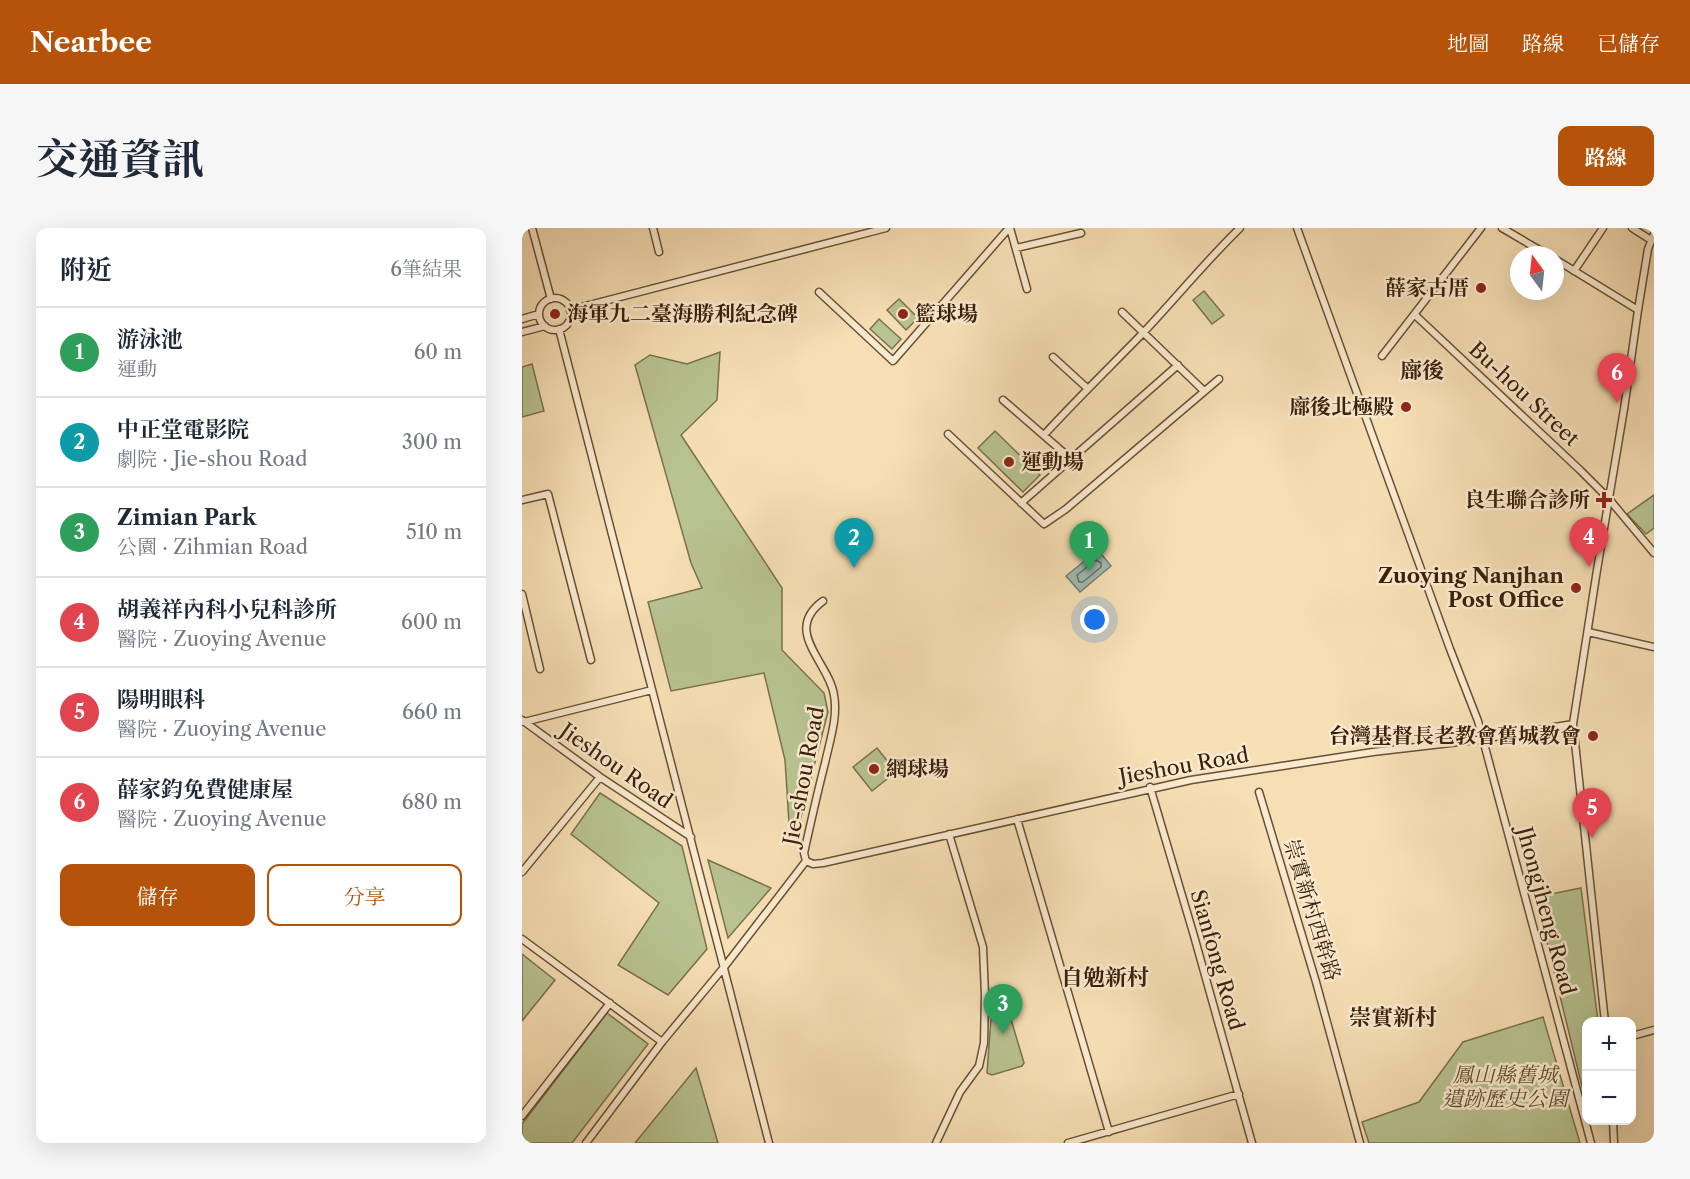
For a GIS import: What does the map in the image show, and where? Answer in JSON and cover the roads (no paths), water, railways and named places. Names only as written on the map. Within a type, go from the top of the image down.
[{"type":"street","points":[[532,228],[551,299]]},
{"type":"street","points":[[653,228],[659,252]]},
{"type":"street","points":[[570,310],[886,228]]},
{"type":"street","points":[[1010,228],[1027,289]]},
{"type":"street","points":[[819,292],[893,361],[1010,228]]},
{"type":"street","points":[[1044,435],[1240,228]]},
{"type":"street","name":"Jhongjheng Road","points":[[1298,228],[1484,738],[1537,947],[1591,1143]]},
{"type":"street","points":[[1382,356],[1481,228]]},
{"type":"street","points":[[1502,228],[1533,246]]},
{"type":"street","points":[[1574,271],[1603,228]]},
{"type":"street","points":[[1604,1017],[1574,724],[1638,310],[1651,251],[1652,237],[1632,228]]},
{"type":"street","points":[[1016,248],[1081,233]]},
{"type":"street","points":[[1564,265],[1638,310]]},
{"type":"street","points":[[522,332],[545,326],[554,330],[567,324],[571,315],[565,302],[556,298],[543,304],[539,314],[545,326]]},
{"type":"street","points":[[1122,312],[1204,391]]},
{"type":"street","points":[[522,318],[539,314]]},
{"type":"street","name":"Bu-hou Street","points":[[1414,315],[1580,470],[1654,553]]},
{"type":"street","points":[[559,329],[769,1143]]},
{"type":"street","points":[[1053,357],[1087,388]]},
{"type":"street","points":[[1021,502],[1178,365]]},
{"type":"street","points":[[948,434],[1044,524],[1219,379]]},
{"type":"street","points":[[1003,400],[1071,459]]},
{"type":"street","points":[[522,500],[548,494],[591,660]]},
{"type":"street","points":[[522,594],[525,620],[540,669]]},
{"type":"street","name":"Jie-shou Road","points":[[806,861],[804,854],[806,844],[835,717],[834,692],[807,638],[807,624],[811,613],[824,601]]},
{"type":"street","points":[[1588,632],[1654,647]]},
{"type":"street","points":[[523,721],[652,690]]},
{"type":"street","name":"Jieshou Road","points":[[523,721],[600,777],[691,837]]},
{"type":"street","name":"Jieshou Road","points":[[806,861],[813,864],[823,863],[1150,788],[1361,754],[1574,724]]},
{"type":"street","points":[[522,872],[600,777]]},
{"type":"street","name":"Sianfong Road","points":[[1150,788],[1252,1143]]},
{"type":"street","name":"崇實新村西幹路","points":[[1259,792],[1316,982],[1360,1143]]},
{"type":"street","points":[[1017,819],[1108,1132]]},
{"type":"street","points":[[936,1143],[960,1092],[979,1066],[984,1043],[983,947],[950,834]]},
{"type":"street","points":[[586,1143],[662,1042],[725,966],[806,861]]},
{"type":"street","points":[[522,939],[662,1042]]},
{"type":"street","points":[[522,1116],[610,1003]]},
{"type":"street","points":[[1636,1035],[1654,1030]]},
{"type":"street","points":[[1068,1143],[1239,1095]]},
{"type":"street","points":[[1613,1125],[1614,1143]]},
{"type":"water","points":[[1098,550],[1111,566],[1080,592],[1066,576]]},
{"type":"place","name":"薛家古厝","points":[[1481,288]]},
{"type":"place","name":"海軍九二臺海勝利紀念碑","points":[[555,314]]},
{"type":"place","name":"籃球場","points":[[903,314]]},
{"type":"place","name":"薛家鈞免費健康屋","points":[[1617,403]]},
{"type":"place","name":"廍後北極殿","points":[[1406,407]]},
{"type":"place","name":"運動場","points":[[1009,462]]},
{"type":"place","name":"良生聯合診所","points":[[1604,500]]},
{"type":"place","name":"胡義祥內科小兒科診所","points":[[1589,567]]},
{"type":"place","name":"中正堂電影院","points":[[854,568]]},
{"type":"place","name":"游泳池","points":[[1089,571]]},
{"type":"place","name":"Zuoying Nanjhan Post Office","points":[[1576,588]]},
{"type":"place","name":"台灣基督長老教會舊城教會","points":[[1593,736]]},
{"type":"place","name":"網球場","points":[[874,769]]},
{"type":"place","name":"陽明眼科","points":[[1592,838]]},
{"type":"place","name":"Zimian Park","points":[[1003,1034]]},
{"type":"district","name":"廍後","points":[[1422,370]]},
{"type":"district","name":"自勉新村","points":[[1105,977]]},
{"type":"district","name":"崇實新村","points":[[1393,1017]]},
{"type":"park label","name":"鳳山縣舊城 遺跡歷史公園","points":[[1505,1087]]}]
